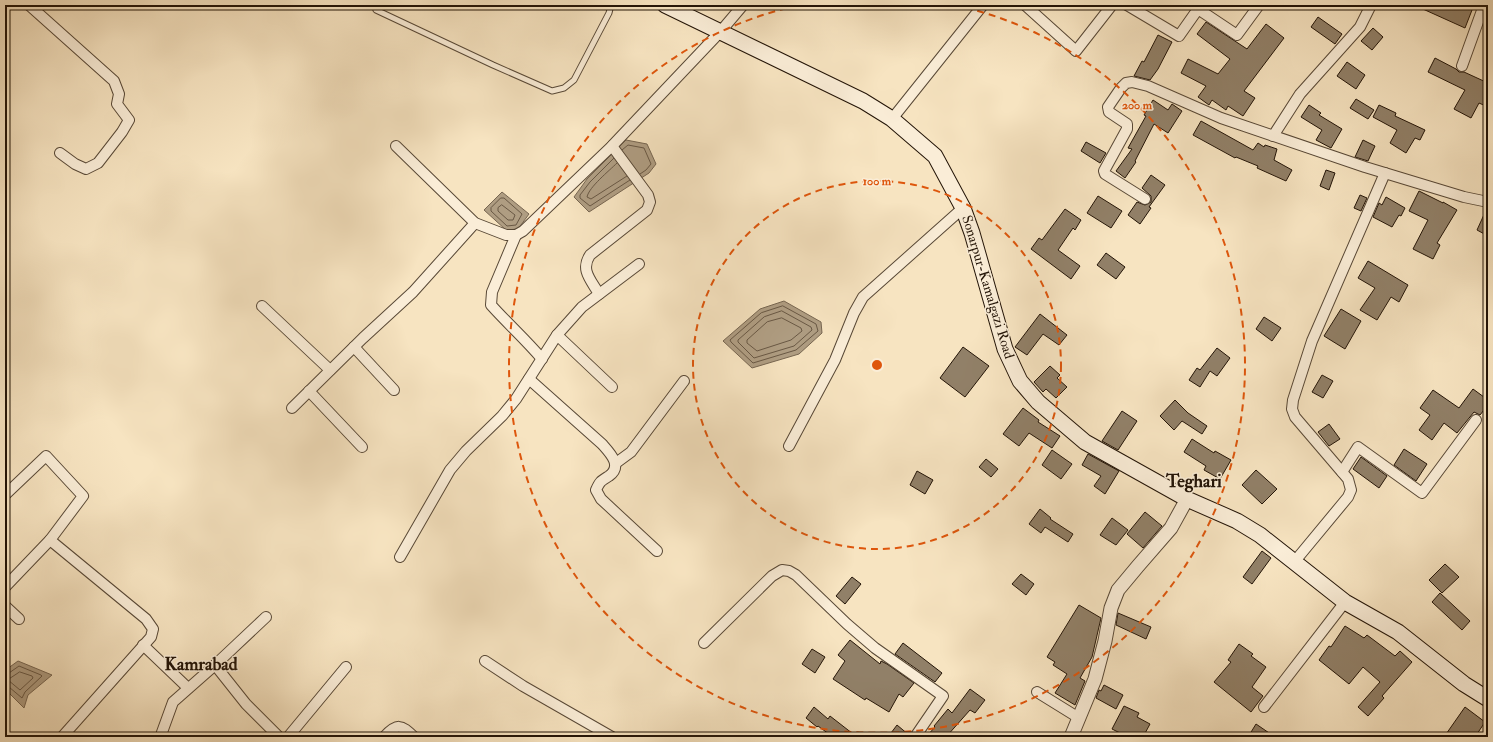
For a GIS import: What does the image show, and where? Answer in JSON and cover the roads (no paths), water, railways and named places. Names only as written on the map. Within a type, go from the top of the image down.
[{"type":"main road","name":"Sonarpur-Kamalgazi Road","points":[[665,5],[863,101],[892,119],[935,156],[963,208],[974,239],[1004,349],[1020,381],[1038,402],[1085,442],[1187,499],[1237,521],[1260,534],[1296,561],[1345,602],[1398,632],[1464,684],[1488,700]]},
{"type":"street","points":[[29,5],[114,81],[119,94],[117,104],[129,120],[122,132],[98,163],[86,170],[75,164],[60,152]]},
{"type":"street","points":[[396,146],[475,223],[506,235],[516,235],[523,231],[612,146],[721,31],[743,5]]},
{"type":"street","points":[[1025,5],[1076,51],[1112,5]]},
{"type":"street","points":[[1127,5],[1179,36],[1198,9],[1237,35],[1259,5]]},
{"type":"street","points":[[1273,136],[1300,94],[1360,27],[1371,5]]},
{"type":"street","points":[[1462,66],[1484,5]]},
{"type":"street","points":[[892,119],[981,6]]},
{"type":"street","points":[[1145,199],[1105,174],[1104,170],[1128,129],[1127,124],[1109,112],[1108,107],[1121,88],[1126,83],[1132,82],[1148,86],[1221,118],[1273,136],[1385,173],[1464,197],[1488,202]]},
{"type":"street","points":[[599,294],[586,270],[586,261],[590,255],[647,210],[650,202],[648,195],[612,146]]},
{"type":"street","points":[[1296,561],[1348,497],[1351,490],[1348,479],[1295,417],[1292,409],[1293,400],[1312,341],[1385,173]]},
{"type":"street","points":[[789,446],[835,360],[854,313],[863,297],[963,208]]},
{"type":"street","points":[[292,408],[413,292],[475,223]]},
{"type":"street","points":[[516,235],[492,292],[491,305],[508,325],[530,344],[542,359]]},
{"type":"street","points":[[400,556],[450,470],[466,450],[502,416],[516,399],[558,335],[582,307],[639,264]]},
{"type":"street","points":[[262,306],[330,370]]},
{"type":"street","points":[[558,335],[612,387]]},
{"type":"street","points":[[354,347],[394,390]]},
{"type":"street","points":[[529,379],[602,444],[612,455],[616,463]]},
{"type":"street","points":[[657,551],[601,499],[596,490],[599,482],[610,475],[614,470],[616,463],[631,452],[684,381]]},
{"type":"street","points":[[309,391],[362,447]]},
{"type":"street","points":[[1342,472],[1358,447],[1422,493],[1476,420]]},
{"type":"street","points":[[5,495],[46,456],[83,496],[50,540],[5,587]]},
{"type":"street","points":[[1070,737],[1095,679],[1112,608],[1118,590],[1171,528],[1187,499]]},
{"type":"street","points":[[50,540],[146,620],[153,629],[150,637],[62,737]]},
{"type":"street","points":[[704,643],[772,576],[782,570],[796,574],[874,648],[943,696],[915,737]]},
{"type":"street","points":[[1264,707],[1345,602]]},
{"type":"street","points":[[5,606],[19,619]]},
{"type":"street","points":[[161,735],[173,702],[266,617]]},
{"type":"street","points":[[143,645],[188,688]]},
{"type":"street","points":[[485,661],[523,686],[612,737]]},
{"type":"street","points":[[215,665],[246,704],[278,737]]},
{"type":"street","points":[[288,737],[346,667]]},
{"type":"street","points":[[1037,692],[1079,718]]},
{"type":"street","points":[[384,737],[392,728],[399,726],[406,729],[414,737]]},
{"type":"lane","points":[[376,10],[492,66],[552,90],[564,88],[574,80],[609,13],[611,5]]},
{"type":"water","points":[[626,140],[647,144],[656,164],[649,173],[589,212],[574,197],[587,179]]},
{"type":"water","points":[[502,192],[529,214],[518,229],[506,230],[484,210]]},
{"type":"water","points":[[784,301],[821,322],[822,333],[799,354],[752,368],[723,341],[760,309]]},
{"type":"water","points":[[18,661],[52,675],[28,695],[24,708],[5,689],[7,669]]},
{"type":"district","name":"Teghari","points":[[1194,481]]},
{"type":"district","name":"Kamrabad","points":[[201,664]]}]
